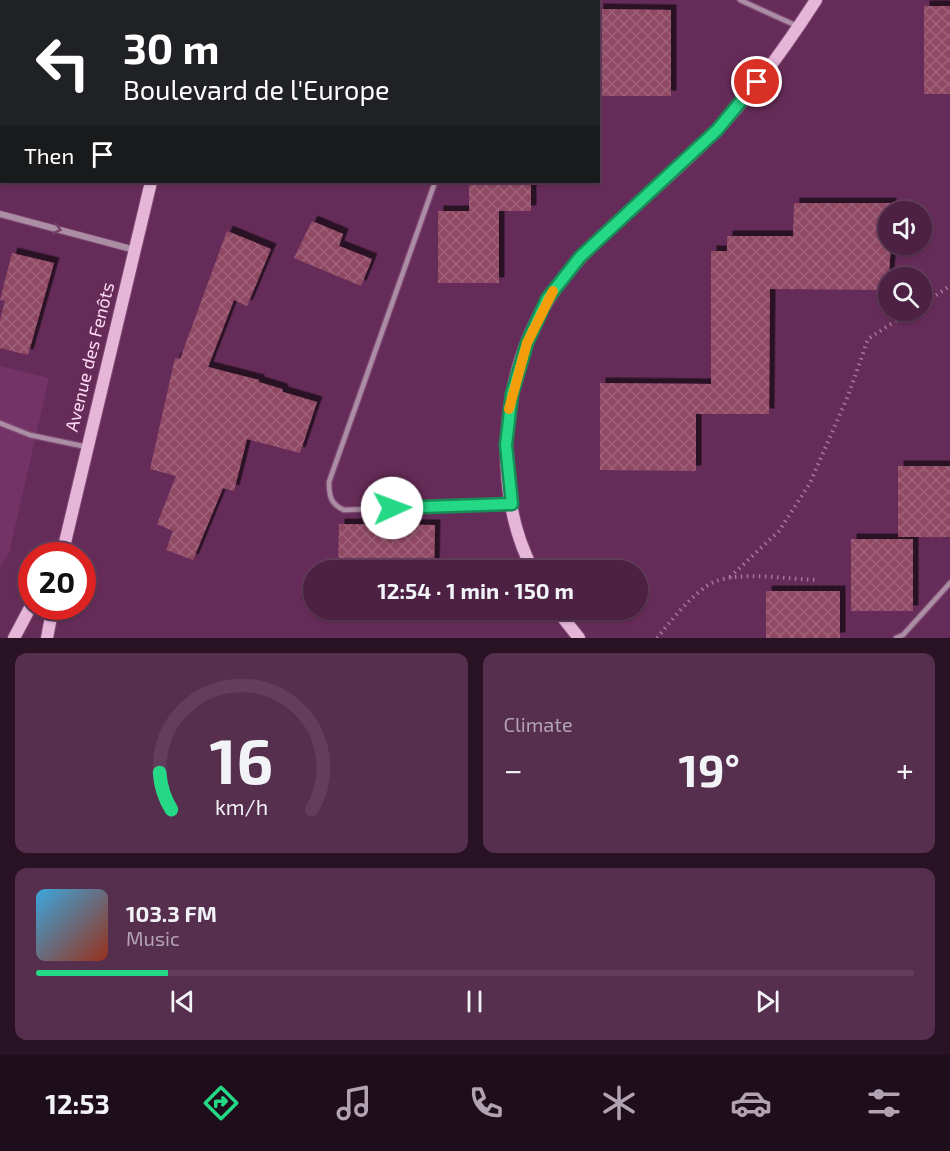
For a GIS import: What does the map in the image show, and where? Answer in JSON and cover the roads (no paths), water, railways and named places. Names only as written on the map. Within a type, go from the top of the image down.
[{"type":"street","points":[[528,560],[512,504],[506,445],[512,394],[527,343],[547,299],[580,257],[717,130],[772,64],[816,0]]},
{"type":"street","name":"Avenue des Fenôts","points":[[64,540],[152,183]]},
{"type":"street","points":[[0,214],[135,250]]},
{"type":"street","points":[[14,638],[24,620]]},
{"type":"street","points":[[47,638],[50,620]]},
{"type":"street","points":[[565,620],[579,638]]},
{"type":"lane","points":[[740,0],[799,27]]},
{"type":"lane","points":[[435,183],[329,482],[330,497],[335,506],[344,510],[512,504]]},
{"type":"lane","points":[[0,423],[30,435],[87,447]]},
{"type":"lane","points":[[896,638],[903,634],[950,583]]}]
